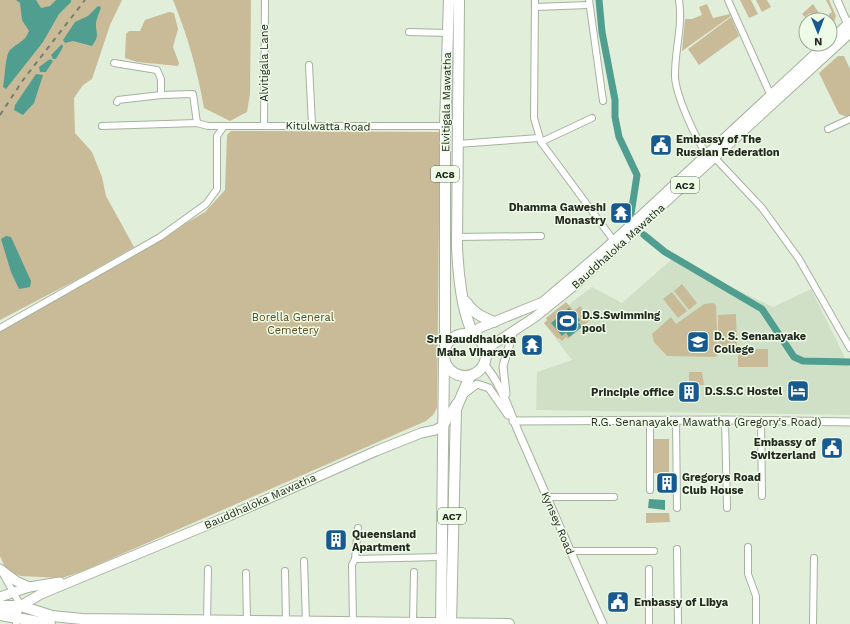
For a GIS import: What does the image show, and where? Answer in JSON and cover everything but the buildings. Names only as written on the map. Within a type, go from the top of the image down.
[{"type":"highway","name":"Elvitigala Mawatha","points":[[445,348],[445,126],[449,0]]},
{"type":"highway","name":"Elvitigala Mawatha","points":[[460,0],[456,237],[459,281],[470,327],[474,336]]},
{"type":"highway","points":[[465,301],[470,309],[480,317],[494,322]]},
{"type":"highway","points":[[460,334],[474,336],[483,343],[486,354],[484,364],[481,369],[470,376],[457,375],[451,372],[444,361],[445,348],[454,337],[460,334]]},
{"type":"highway","name":"AC7","points":[[444,361],[442,558],[446,624]]},
{"type":"highway","name":"AC7","points":[[446,624],[456,409],[470,376]]},
{"type":"highway","points":[[0,606],[21,606],[67,618],[509,624]]},
{"type":"highway","points":[[2,615],[16,621],[50,624]]},
{"type":"main road","name":"Bauddhaloka Mawatha","points":[[486,354],[489,347],[535,317],[576,284],[849,27]]},
{"type":"main road","points":[[838,35],[849,27]]},
{"type":"main road","name":"Bauddhaloka Mawatha","points":[[474,336],[479,328],[543,302],[711,156],[818,52]]},
{"type":"main road","points":[[444,426],[460,398]]},
{"type":"main road","name":"Bauddhaloka Mawatha","points":[[2,615],[42,594],[229,516],[376,451],[421,433],[436,430],[444,426]]},
{"type":"main road","points":[[0,569],[16,581],[29,587]]},
{"type":"main road","name":"Bauddhaloka Mawatha","points":[[0,597],[29,587],[77,579]]},
{"type":"street","name":"Alvitigala Lane","points":[[264,125],[265,0]]},
{"type":"street","points":[[679,0],[681,15],[675,80],[699,143],[762,208],[799,259],[850,348]]},
{"type":"street","points":[[728,0],[771,96]]},
{"type":"street","points":[[837,0],[849,27]]},
{"type":"street","points":[[602,101],[589,2],[535,3],[534,118],[540,140],[614,241]]},
{"type":"street","points":[[409,32],[448,33]]},
{"type":"street","points":[[114,63],[157,70],[161,79],[161,95]]},
{"type":"street","points":[[309,65],[312,125]]},
{"type":"street","points":[[117,102],[118,100],[161,95],[193,94],[198,123]]},
{"type":"street","points":[[457,144],[540,140],[592,118]]},
{"type":"street","points":[[828,129],[850,119]]},
{"type":"street","name":"Kitulwatta Road","points":[[102,126],[198,123],[224,126],[445,126]]},
{"type":"street","points":[[0,328],[160,237],[206,204],[217,189],[217,136],[224,126]]},
{"type":"street","points":[[456,237],[541,236]]},
{"type":"street","points":[[513,421],[504,387],[502,366],[514,330]]},
{"type":"street","name":"Kynsey Road","points":[[484,364],[497,381],[506,399],[513,421],[603,624]]},
{"type":"street","name":"Kynsey Road","points":[[470,376],[489,388],[513,421]]},
{"type":"street","points":[[460,398],[474,385],[489,388]]},
{"type":"street","points":[[725,420],[727,508]]},
{"type":"street","name":"R.G. Senanayake Mawatha (Gregory's Road)","points":[[513,421],[562,422],[725,420],[850,422]]},
{"type":"street","points":[[650,421],[650,490]]},
{"type":"street","points":[[676,421],[676,508]]},
{"type":"street","points":[[760,421],[762,496]]},
{"type":"street","points":[[546,497],[614,497]]},
{"type":"street","points":[[353,622],[354,561],[358,528]]},
{"type":"street","points":[[748,546],[748,574],[756,596],[756,624]]},
{"type":"street","points":[[677,549],[678,624]]},
{"type":"street","points":[[570,551],[654,551]]},
{"type":"street","points":[[354,561],[442,558]]},
{"type":"street","points":[[813,624],[814,558]]},
{"type":"street","points":[[304,561],[306,622]]},
{"type":"street","points":[[0,569],[14,591],[21,606],[16,621]]},
{"type":"street","points":[[207,621],[208,569]]},
{"type":"street","points":[[649,569],[650,624]]},
{"type":"street","points":[[285,572],[286,621]]},
{"type":"street","points":[[413,622],[414,572]]},
{"type":"street","points":[[246,573],[247,621]]},
{"type":"shaded area","name":"D. S. Senanayake College","points":[[672,259],[773,307],[811,289],[850,368],[850,415],[536,410],[537,372],[572,360],[544,323],[592,287],[622,303]]},
{"type":"green space","points":[[0,0],[122,0],[110,25],[92,79],[83,85],[74,98],[75,133],[92,152],[102,177],[106,196],[134,247],[80,278],[0,320]]},
{"type":"green space","points":[[173,0],[251,0],[250,94],[247,112],[230,121],[204,108],[192,53]]},
{"type":"green space","points":[[740,0],[751,0],[758,14],[749,18]]},
{"type":"green space","points":[[756,0],[767,0],[771,7],[762,12]]},
{"type":"green space","points":[[826,0],[829,0],[834,12],[832,12]]},
{"type":"green space","points":[[707,4],[713,18],[730,14],[731,16],[682,51],[685,19],[692,19],[702,15],[699,7]]},
{"type":"green space","points":[[813,4],[818,12],[804,12]]},
{"type":"green space","points":[[169,12],[174,13],[178,29],[173,47],[179,63],[178,66],[137,62],[125,58],[126,34],[129,31],[140,31],[145,20]]},
{"type":"green space","points":[[731,17],[739,36],[699,65],[688,49]]},
{"type":"green space","points":[[838,56],[844,56],[850,69],[850,116],[848,117],[839,114],[819,73]]},
{"type":"green space","name":"Borella General Cemetery","points":[[231,131],[440,132],[437,408],[433,415],[426,421],[83,571],[62,578],[20,576],[6,569],[0,556],[0,326],[168,234],[205,212],[225,190],[227,135]]},
{"type":"green space","points":[[682,284],[697,303],[689,310],[674,291]]},
{"type":"green space","points":[[672,292],[687,311],[678,318],[663,299]]},
{"type":"green space","name":"D.S.Swimming pool","points":[[566,302],[574,311],[580,306],[591,319],[568,339],[566,337],[562,341],[559,338],[558,339],[544,323],[547,320],[546,318]]},
{"type":"green space","points":[[713,303],[716,305],[718,355],[715,357],[667,356],[654,342],[652,334],[671,317],[676,324],[704,304]]},
{"type":"green space","points":[[736,314],[737,347],[718,347],[718,315]]},
{"type":"green space","points":[[738,349],[768,349],[768,367],[738,367]]},
{"type":"green space","points":[[689,372],[702,372],[704,385],[689,385]]},
{"type":"green space","points":[[653,439],[669,439],[669,474],[652,473]]},
{"type":"green space","points":[[646,513],[669,513],[670,522],[646,523]]},
{"type":"water","points":[[16,0],[36,0],[41,8],[50,6],[56,0],[71,0],[71,2],[59,14],[43,42],[6,89],[3,87],[8,53],[13,47],[23,40],[29,31],[22,20],[20,3]]},
{"type":"water","points":[[98,6],[101,7],[96,22],[97,37],[92,46],[73,41],[65,43],[63,40],[75,22],[88,16]]},
{"type":"water","points":[[62,44],[63,47],[56,59],[53,59],[51,55]]},
{"type":"water","points":[[50,59],[53,61],[46,72],[40,72],[39,67]]},
{"type":"water","points":[[36,74],[43,75],[34,103],[23,115],[14,110],[15,105]]},
{"type":"water","points":[[6,236],[11,237],[31,281],[30,287],[19,289],[11,272],[1,239]]},
{"type":"water","points":[[569,308],[580,320],[562,336],[551,323]]},
{"type":"water","points":[[579,323],[582,327],[569,337],[566,333]]},
{"type":"water","points":[[649,499],[665,500],[665,510],[648,508]]},
{"type":"waterway","points":[[599,0],[602,32],[615,100],[615,117],[619,137],[637,175],[631,214]]},
{"type":"waterway","points":[[644,235],[665,252],[762,309],[794,357],[803,361],[850,362]]},
{"type":"railway","points":[[0,115],[23,80],[85,0]]},
{"type":"place","name":"Embassy of The Russian Federation","points":[[661,145]]},
{"type":"place","name":"Dhamma Gaweshi Monastry","points":[[621,213]]},
{"type":"place","name":"D.S.Swimming pool","points":[[567,321]]},
{"type":"place","name":"D. S. Senanayake College","points":[[698,342]]},
{"type":"place","name":"Sri Bauddhaloka Maha Viharaya","points":[[532,345]]},
{"type":"place","name":"D.S.S.C Hostel","points":[[798,391]]},
{"type":"place","name":"Principle office","points":[[689,392]]},
{"type":"place","name":"Embassy of Switzerland","points":[[832,448]]},
{"type":"place","name":"Gregorys Road Club House","points":[[667,483]]},
{"type":"place","name":"Queensland Apartment","points":[[336,540]]},
{"type":"place","name":"Embassy of Libya","points":[[618,602]]}]
